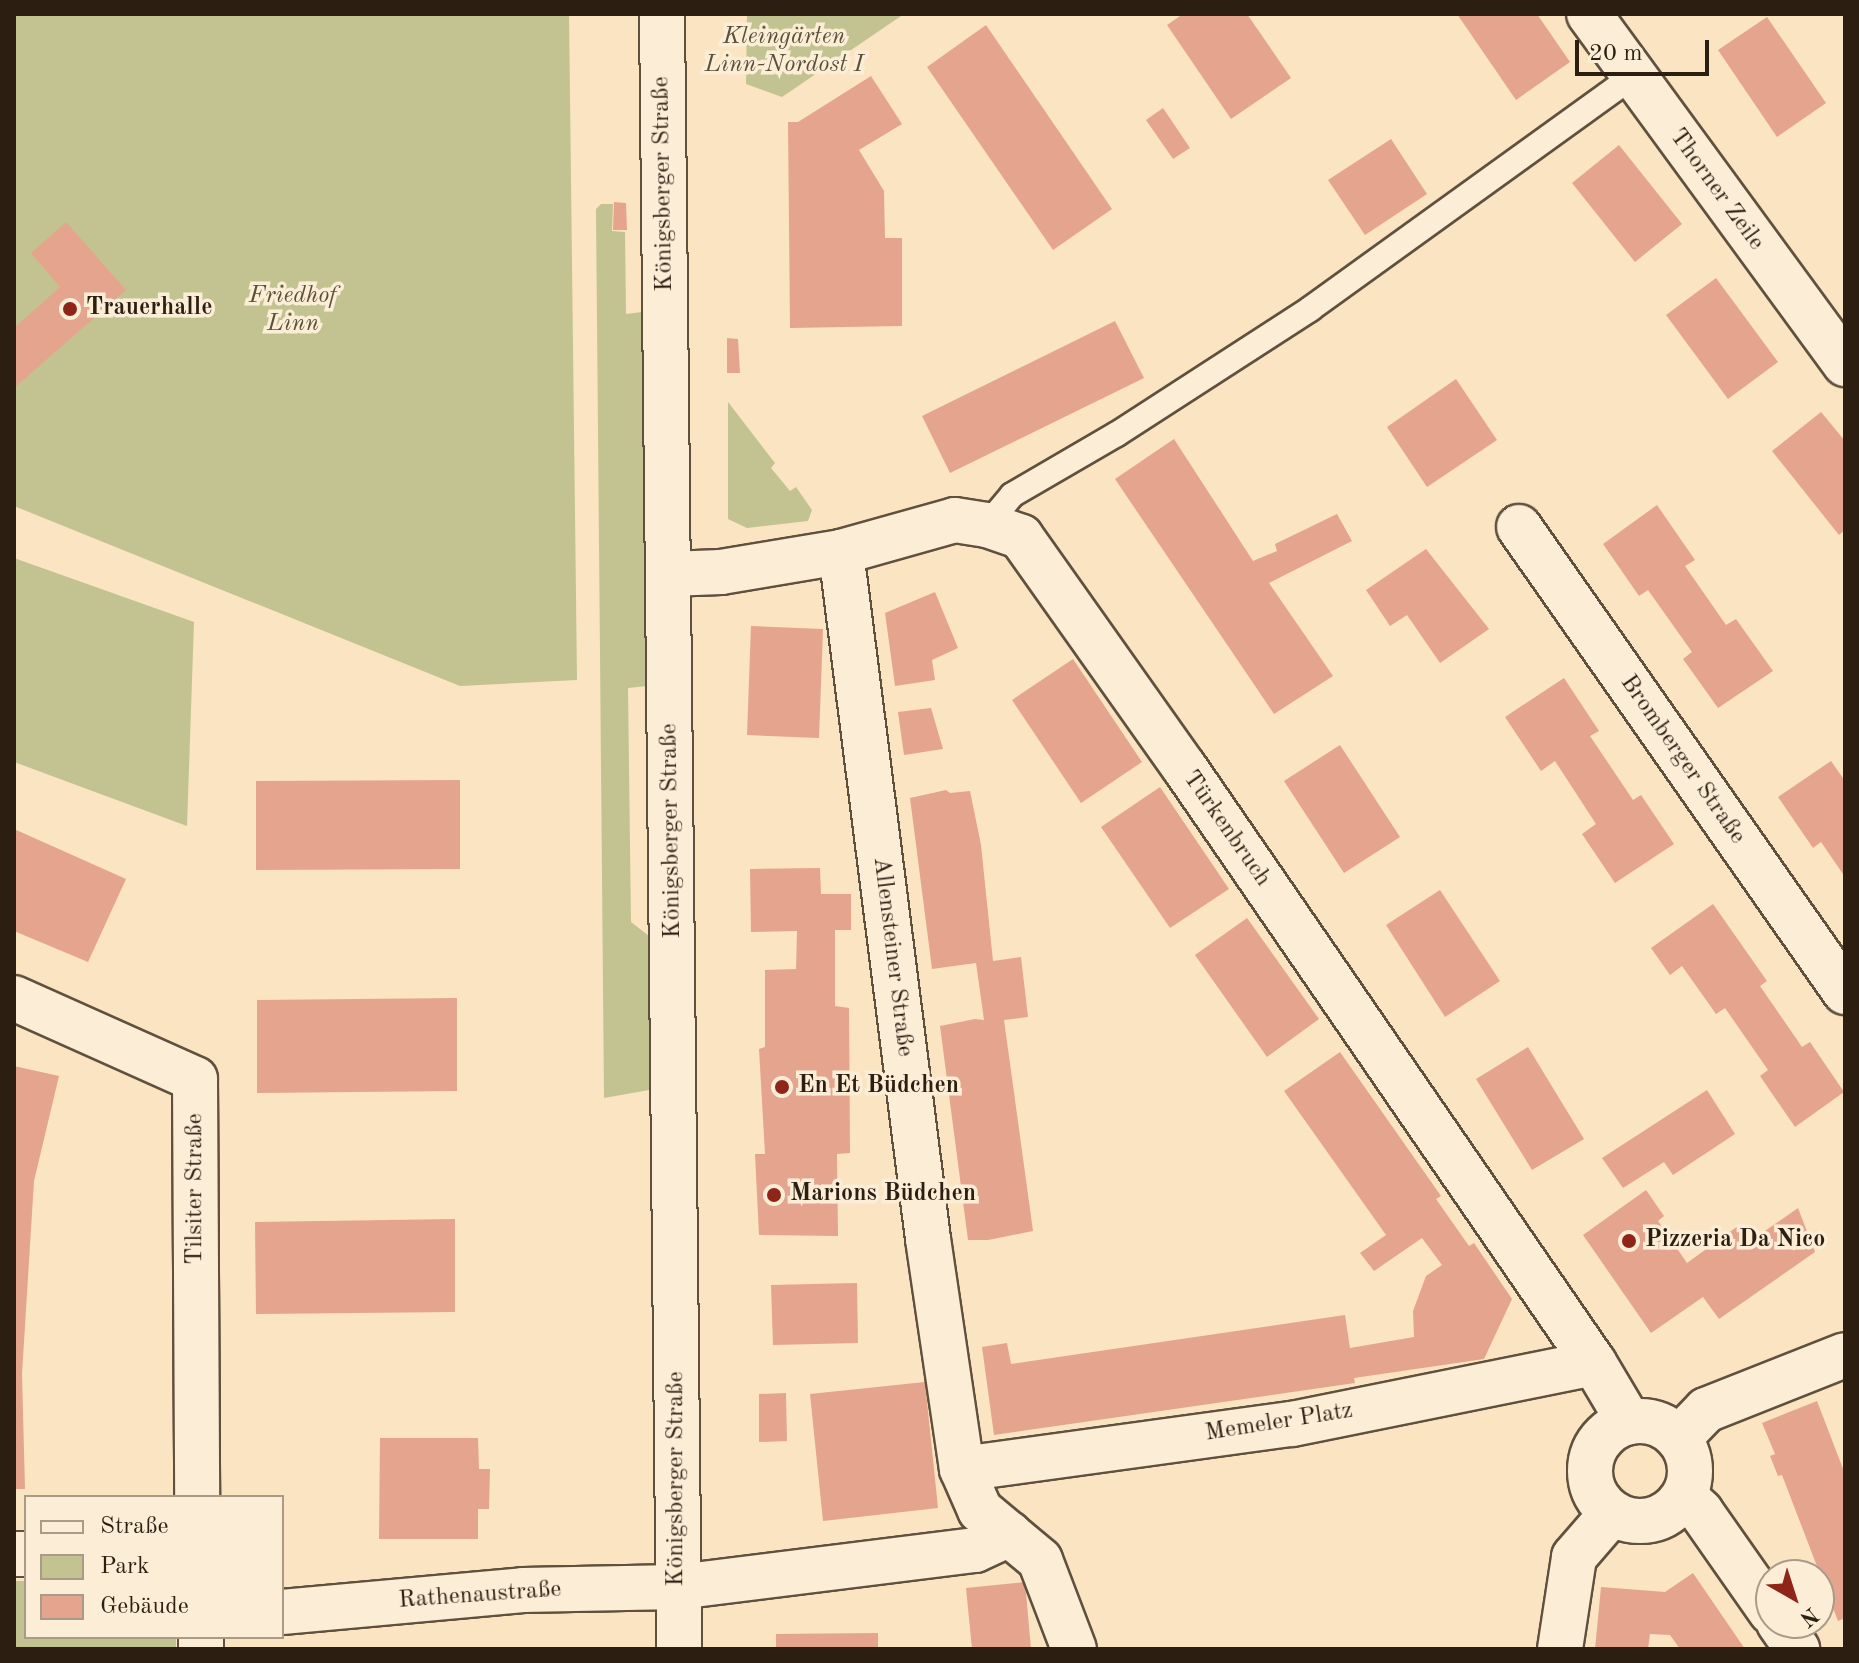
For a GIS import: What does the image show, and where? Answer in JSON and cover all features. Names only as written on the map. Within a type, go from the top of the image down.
[{"type":"street","name":"Königsberger Straße","points":[[662,14],[679,1649]]},
{"type":"street","name":"Thorner Zeile","points":[[1589,14],[1845,364]]},
{"type":"street","name":"Türkenbruch","points":[[669,574],[721,572],[841,552],[955,520],[987,525],[1021,537],[1184,767],[1594,1363],[1629,1422]]},
{"type":"street","name":"Bromberger Straße","points":[[1519,527],[1845,992]]},
{"type":"street","name":"Allensteiner Straße","points":[[841,552],[928,1239],[962,1469],[980,1510],[1010,1534]]},
{"type":"street","name":"Tilsiter Straße","points":[[14,998],[195,1079],[197,1495]]},
{"type":"street","points":[[1679,1438],[1706,1410],[1845,1355]]},
{"type":"street","name":"Memeler Platz","points":[[962,1469],[1292,1424],[1594,1363]]},
{"type":"street","points":[[1629,1422],[1656,1423],[1679,1438],[1688,1453],[1691,1470],[1684,1496],[1670,1513],[1656,1519],[1626,1520],[1612,1513],[1592,1487],[1590,1470],[1601,1440],[1629,1422]]},
{"type":"street","points":[[1684,1496],[1701,1512],[1755,1589]]},
{"type":"street","points":[[1560,1649],[1574,1557],[1612,1513]]},
{"type":"street","points":[[678,1587],[975,1550],[1010,1534],[1040,1560],[1074,1649]]},
{"type":"street","name":"Rathenaustraße","points":[[284,1612],[523,1590],[678,1587]]},
{"type":"lane","points":[[987,525],[1012,495],[1117,434],[1310,309],[1633,76]]},
{"type":"green space","name":"Friedhof Linn","points":[[14,14],[569,14],[577,680],[460,686],[14,506]]},
{"type":"green space","name":"Kleingärten Linn-Nordost I","points":[[747,14],[904,14],[782,97],[746,84]]},
{"type":"green space","points":[[601,204],[613,204],[612,231],[625,232],[626,314],[642,312],[647,686],[628,688],[631,922],[649,936],[649,1090],[604,1098],[596,209]]},
{"type":"green space","points":[[728,402],[775,463],[771,468],[790,491],[796,487],[812,510],[808,521],[747,528],[728,519]]},
{"type":"green space","points":[[14,558],[194,622],[187,826],[14,762]]},
{"type":"green space","points":[[14,1581],[24,1581],[24,1639],[176,1639],[176,1649],[14,1649]]},
{"type":"building","points":[[1183,14],[1247,14],[1291,78],[1231,119],[1167,25]]},
{"type":"building","points":[[1457,14],[1537,14],[1570,62],[1516,100]]},
{"type":"building","points":[[1767,17],[1826,103],[1777,137],[1718,50]]},
{"type":"building","points":[[986,25],[1112,209],[1053,250],[927,67]]},
{"type":"building","points":[[871,76],[902,124],[859,150],[884,191],[885,238],[902,238],[902,326],[790,328],[788,122],[798,122]]},
{"type":"building","points":[[1163,108],[1190,148],[1173,159],[1146,120]]},
{"type":"building","points":[[1391,139],[1427,194],[1365,235],[1328,180]]},
{"type":"building","points":[[1619,145],[1682,224],[1635,262],[1572,183]]},
{"type":"building","points":[[614,202],[626,203],[627,230],[613,230]]},
{"type":"building","name":"Trauerhalle","points":[[66,222],[126,290],[14,388],[14,328],[60,287],[31,253]]},
{"type":"building","points":[[1716,278],[1778,362],[1728,399],[1666,315]]},
{"type":"building","points":[[1115,321],[1144,378],[950,473],[922,416]]},
{"type":"building","points":[[727,338],[738,339],[740,373],[727,373]]},
{"type":"building","points":[[1456,379],[1497,440],[1427,487],[1387,427]]},
{"type":"building","points":[[1821,412],[1845,441],[1845,530],[1839,535],[1772,451]]},
{"type":"building","points":[[1174,439],[1253,561],[1277,551],[1275,544],[1337,514],[1352,541],[1269,583],[1333,676],[1274,714],[1115,479]]},
{"type":"building","points":[[1657,505],[1695,560],[1685,566],[1726,625],[1736,619],[1773,671],[1718,708],[1683,659],[1692,652],[1648,590],[1639,596],[1603,544]]},
{"type":"building","points":[[1426,549],[1489,629],[1440,663],[1407,615],[1390,626],[1366,590]]},
{"type":"building","points":[[935,592],[958,648],[932,660],[935,680],[895,686],[885,613]]},
{"type":"building","points":[[751,626],[823,629],[819,738],[747,735]]},
{"type":"building","points":[[1073,659],[1142,762],[1081,803],[1012,700]]},
{"type":"building","points":[[1564,678],[1599,731],[1590,736],[1633,800],[1641,795],[1674,844],[1615,883],[1582,834],[1596,824],[1555,761],[1541,771],[1505,717]]},
{"type":"building","points":[[931,708],[943,749],[904,755],[898,712]]},
{"type":"building","points":[[1340,745],[1400,837],[1344,873],[1284,781]]},
{"type":"building","points":[[1831,761],[1845,781],[1845,877],[1821,842],[1813,848],[1778,797]]},
{"type":"building","points":[[460,780],[460,869],[256,870],[256,781]]},
{"type":"building","points":[[1160,787],[1229,889],[1170,928],[1101,827]]},
{"type":"building","points":[[946,790],[950,793],[970,791],[981,845],[993,961],[1021,957],[1028,1017],[1004,1020],[1033,1231],[988,1240],[968,1240],[940,1026],[984,1020],[976,963],[932,969],[910,798]]},
{"type":"building","points":[[14,829],[126,879],[88,962],[14,931]]},
{"type":"building","points":[[820,868],[821,894],[851,894],[851,930],[835,930],[835,1006],[849,1008],[850,1153],[837,1154],[838,1236],[759,1235],[755,1154],[765,1154],[759,1049],[765,1047],[765,970],[796,969],[797,931],[751,932],[750,869]]},
{"type":"building","points":[[1440,890],[1500,981],[1445,1017],[1386,925]]},
{"type":"building","points":[[1713,904],[1767,981],[1760,986],[1802,1047],[1810,1042],[1844,1092],[1795,1127],[1760,1076],[1768,1070],[1725,1008],[1716,1014],[1682,966],[1670,975],[1651,948]]},
{"type":"building","points":[[1247,918],[1319,1019],[1267,1057],[1195,955]]},
{"type":"building","points":[[457,998],[457,1091],[257,1093],[257,1000]]},
{"type":"building","points":[[1528,1047],[1584,1139],[1532,1170],[1476,1079]]},
{"type":"building","points":[[1340,1052],[1441,1196],[1436,1199],[1469,1246],[1474,1243],[1512,1299],[1484,1359],[1354,1378],[1355,1383],[994,1435],[982,1347],[1007,1343],[1011,1364],[1345,1315],[1350,1348],[1414,1337],[1413,1311],[1426,1276],[1442,1265],[1422,1238],[1374,1271],[1360,1253],[1386,1235],[1284,1091]]},
{"type":"building","points":[[14,1066],[59,1076],[34,1181],[22,1374],[25,1489],[14,1489]]},
{"type":"building","points":[[1707,1090],[1735,1134],[1673,1175],[1664,1162],[1623,1188],[1602,1158]]},
{"type":"building","points":[[1646,1190],[1664,1216],[1658,1221],[1687,1263],[1738,1226],[1749,1242],[1798,1208],[1815,1252],[1719,1319],[1703,1297],[1651,1333],[1583,1235]]},
{"type":"building","points":[[455,1219],[455,1312],[256,1314],[255,1222]]},
{"type":"building","points":[[857,1283],[858,1343],[773,1345],[771,1285]]},
{"type":"building","points":[[925,1382],[938,1508],[823,1521],[810,1394]]},
{"type":"building","points":[[786,1393],[787,1441],[759,1442],[759,1394]]},
{"type":"building","points":[[1817,1401],[1845,1474],[1845,1618],[1838,1621],[1835,1613],[1835,1559],[1814,1559],[1782,1475],[1778,1476],[1770,1456],[1775,1454],[1762,1423]]},
{"type":"building","points":[[380,1438],[478,1438],[479,1469],[490,1469],[489,1509],[478,1509],[478,1539],[379,1539]]},
{"type":"building","points":[[1693,1573],[1745,1649],[1680,1649],[1670,1635],[1650,1634],[1648,1649],[1595,1649],[1601,1587],[1665,1592]]},
{"type":"building","points":[[1025,1582],[1031,1649],[972,1649],[966,1588]]},
{"type":"building","points":[[878,1633],[878,1649],[776,1649],[776,1634]]},
{"type":"place","name":"Trauerhalle","points":[[70,309]]},
{"type":"place","name":"En Et Büdchen","points":[[782,1087]]},
{"type":"place","name":"Marions Büdchen","points":[[774,1195]]},
{"type":"place","name":"Pizzeria Da Nico","points":[[1629,1241]]}]
